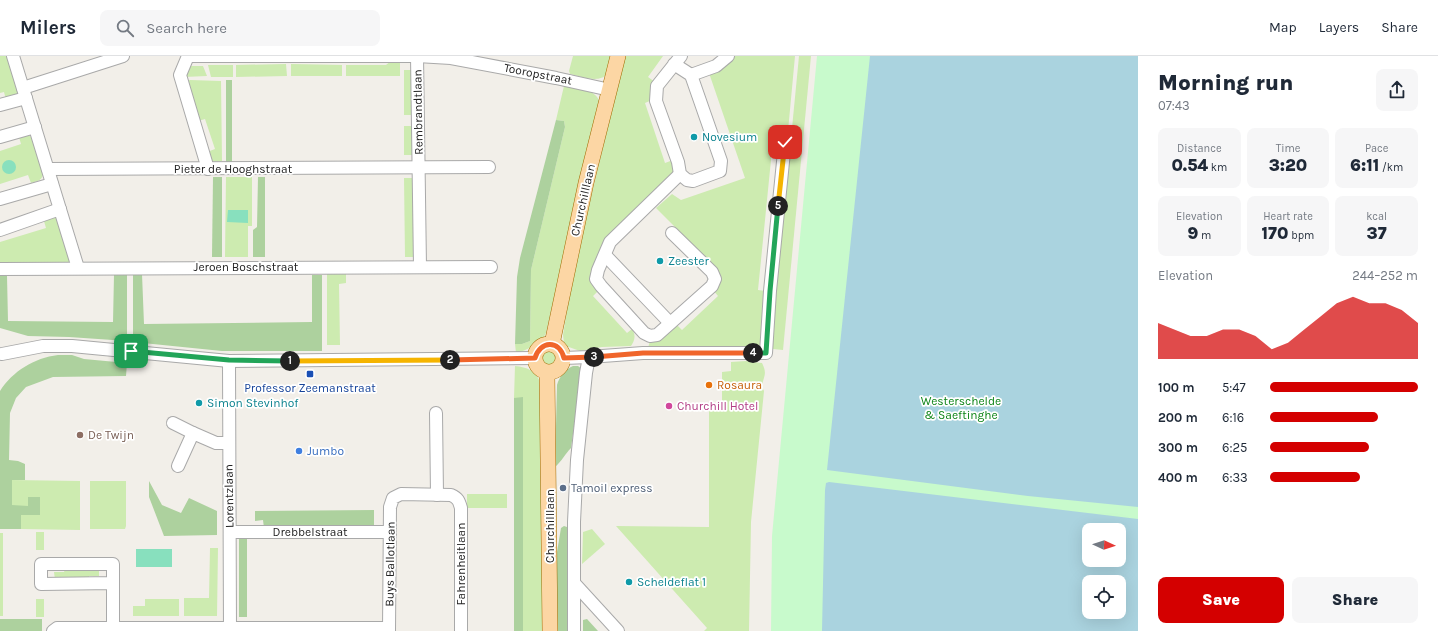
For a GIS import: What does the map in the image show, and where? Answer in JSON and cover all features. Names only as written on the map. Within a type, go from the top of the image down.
[{"type":"main road","name":"Churchilllaan","points":[[552,344],[586,183],[618,56]]},
{"type":"main road","points":[[552,344],[558,347],[564,358],[562,366],[556,371],[548,373],[541,370],[537,365],[535,358],[537,350],[544,345],[552,344]]},
{"type":"main road","name":"Churchilllaan","points":[[548,373],[550,631]]},
{"type":"street","points":[[13,56],[78,268]]},
{"type":"street","points":[[0,105],[24,93],[123,56]]},
{"type":"street","points":[[188,56],[180,75],[208,169]]},
{"type":"street","name":"Tooropstraat","points":[[188,56],[417,56],[451,58],[610,90]]},
{"type":"street","name":"Rembrandtlaan","points":[[417,56],[420,267]]},
{"type":"street","points":[[691,75],[716,66],[728,56]]},
{"type":"street","points":[[677,60],[691,75],[721,161],[720,171],[693,181],[687,180],[680,174],[678,162],[656,102],[657,86],[677,60]]},
{"type":"street","points":[[0,137],[35,127]]},
{"type":"street","points":[[564,358],[643,353],[766,353],[770,291],[788,137]]},
{"type":"street","name":"Rembrandtlaan","points":[[419,168],[489,167]]},
{"type":"street","name":"Pieter de Hooghstraat","points":[[48,169],[419,168]]},
{"type":"street","points":[[672,233],[712,272],[715,279],[712,286],[657,335],[650,336],[644,333],[596,279],[598,270],[610,242],[680,174]]},
{"type":"street","points":[[0,199],[52,184]]},
{"type":"street","points":[[0,230],[60,209]]},
{"type":"street","points":[[605,255],[670,323]]},
{"type":"street","name":"Jeroen Boschstraat","points":[[0,269],[491,267]]},
{"type":"street","points":[[643,353],[644,333]]},
{"type":"street","points":[[1,355],[43,346],[72,346],[229,360],[324,361],[535,358]]},
{"type":"street","name":"Churchilllaan","points":[[574,631],[574,522],[576,460],[589,357]]},
{"type":"street","name":"Lorentzlaan","points":[[229,360],[228,443],[230,629]]},
{"type":"street","points":[[436,413],[437,495]]},
{"type":"street","points":[[173,423],[216,443],[228,443]]},
{"type":"street","points":[[178,466],[193,433]]},
{"type":"street","name":"Buys Ballotlaan","points":[[389,629],[390,507],[393,498],[401,494],[437,495]]},
{"type":"street","name":"Fahrenheitlaan","points":[[437,495],[451,495],[457,497],[460,501],[460,631]]},
{"type":"street","name":"Drebbelstraat","points":[[230,532],[390,532]]},
{"type":"street","points":[[113,583],[41,584],[41,564],[113,564],[113,583],[113,628]]},
{"type":"street","points":[[575,584],[618,631]]},
{"type":"street","points":[[54,631],[57,628],[389,629]]},
{"type":"green space","points":[[0,56],[8,56],[18,91],[17,94],[6,100],[4,92],[0,93]]},
{"type":"green space","points":[[573,56],[613,56],[607,74],[604,77],[594,79],[570,74],[569,71]]},
{"type":"green space","points":[[625,56],[663,56],[648,77],[655,82],[650,90],[652,100],[645,103],[665,163],[673,160],[675,168],[672,178],[611,235],[598,291],[593,296],[627,333],[632,329],[634,340],[631,346],[602,347],[580,351],[566,346],[563,335],[574,268]]},
{"type":"green space","points":[[733,56],[795,56],[788,131],[774,130],[758,290],[766,291],[761,344],[755,348],[648,348],[650,341],[676,324],[682,330],[718,296],[713,290],[715,267],[656,208],[672,194],[681,200],[745,178],[709,73]]},
{"type":"green space","points":[[799,56],[811,56],[783,350],[773,349],[771,345]]},
{"type":"green space","name":"Westerschelde & Saeftinghe","points":[[817,56],[1138,56],[1138,631],[771,631],[772,536]]},
{"type":"green space","points":[[391,61],[400,61],[400,76],[346,76],[346,65],[386,65]]},
{"type":"green space","points":[[286,64],[287,76],[236,77],[236,65]]},
{"type":"green space","points":[[291,64],[342,65],[342,76],[291,76]]},
{"type":"green space","points":[[208,65],[233,65],[233,77],[211,77]]},
{"type":"green space","points":[[189,66],[203,66],[207,76],[184,77]]},
{"type":"green space","points":[[404,70],[413,70],[413,115],[404,115]]},
{"type":"green space","points":[[226,80],[232,80],[232,162],[226,162]]},
{"type":"green space","points":[[187,81],[221,81],[222,161],[210,162],[207,152],[215,149],[205,119],[198,121]]},
{"type":"green space","points":[[564,86],[585,90],[595,94],[600,103],[546,333],[537,343],[516,353],[515,344],[522,344],[530,341],[531,270],[565,127],[564,121],[556,120]]},
{"type":"green space","points":[[556,120],[564,121],[565,127],[531,270],[530,341],[522,344],[515,344],[517,277],[520,258]]},
{"type":"green space","points":[[404,126],[413,126],[413,155],[404,155]]},
{"type":"green space","points":[[24,135],[30,136],[33,140],[43,175],[38,180],[31,183],[28,175],[0,184],[0,151],[21,144],[19,137]]},
{"type":"green space","points":[[6,160],[12,160],[16,164],[16,170],[12,174],[6,174],[2,170],[2,164]]},
{"type":"green space","points":[[213,177],[222,177],[222,257],[212,257]]},
{"type":"green space","points":[[226,177],[252,177],[252,226],[248,226],[248,257],[225,257]]},
{"type":"green space","points":[[258,177],[265,177],[265,257],[253,257],[253,230],[257,227]]},
{"type":"green space","points":[[404,178],[413,178],[414,257],[405,257]]},
{"type":"green space","points":[[228,210],[248,210],[248,223],[227,222]]},
{"type":"green space","points":[[54,217],[59,218],[72,263],[0,264],[0,242],[46,228],[44,221]]},
{"type":"green space","points":[[346,272],[346,283],[339,284],[340,345],[327,345],[327,273]]},
{"type":"green space","points":[[133,274],[142,274],[144,324],[312,322],[312,275],[322,275],[322,351],[222,351],[133,342]]},
{"type":"green space","points":[[114,275],[127,275],[127,341],[28,336],[0,328],[0,276],[7,276],[8,321],[113,322]]},
{"type":"green space","points":[[546,351],[552,351],[556,355],[556,361],[552,365],[546,365],[542,361],[542,355]]},
{"type":"green space","points":[[58,355],[72,355],[84,359],[127,363],[126,376],[53,377],[26,387],[16,398],[10,413],[9,460],[18,461],[25,464],[25,480],[12,480],[12,505],[28,506],[28,497],[40,497],[40,515],[21,515],[21,529],[0,529],[0,391],[11,377],[33,362]]},
{"type":"green space","points":[[746,361],[762,363],[765,373],[762,387],[764,391],[751,522],[749,631],[704,631],[707,628],[616,526],[709,527],[709,408],[722,407],[722,372],[731,371],[731,362]]},
{"type":"green space","points":[[515,366],[530,370],[536,375],[540,382],[545,631],[523,631],[523,398],[514,398]]},
{"type":"green space","points":[[573,366],[578,366],[582,369],[571,448],[555,467],[557,385],[563,374]]},
{"type":"green space","points":[[523,397],[523,631],[514,631],[514,398]]},
{"type":"green space","points":[[12,480],[80,481],[80,530],[21,529],[21,515],[28,506],[12,506]]},
{"type":"green space","points":[[90,481],[126,481],[125,529],[90,529]]},
{"type":"green space","points":[[149,481],[162,505],[181,513],[189,498],[217,511],[217,535],[164,536],[149,497]]},
{"type":"green space","points":[[467,494],[507,494],[507,508],[467,508]]},
{"type":"green space","points":[[374,510],[374,526],[264,528],[263,520],[255,521],[255,511]]},
{"type":"green space","points":[[564,526],[567,527],[569,531],[570,631],[555,631],[555,564],[561,528]]},
{"type":"green space","points":[[592,529],[605,544],[582,564],[583,532]]},
{"type":"green space","points":[[36,532],[44,532],[44,550],[36,550]]},
{"type":"green space","points":[[0,533],[3,533],[3,616],[0,616]]},
{"type":"green space","points":[[239,537],[247,537],[247,617],[239,617]]},
{"type":"green space","points":[[210,548],[218,548],[217,616],[184,616],[184,598],[209,598]]},
{"type":"green space","points":[[136,549],[172,549],[172,567],[136,567]]},
{"type":"green space","points":[[99,568],[99,576],[89,576],[89,580],[55,580],[54,572],[64,572],[65,569]]},
{"type":"green space","points":[[36,599],[44,599],[44,617],[36,617]]},
{"type":"green space","points":[[145,599],[179,599],[179,616],[133,616],[133,606],[145,606]]},
{"type":"green space","points":[[0,619],[42,619],[42,631],[0,631]]},
{"type":"green space","points":[[587,619],[598,631],[583,631],[583,620]]},
{"type":"water","name":"Westerschelde & Saeftinghe","points":[[870,56],[1138,56],[1138,507],[1028,496],[827,470]]},
{"type":"water","points":[[829,482],[1138,519],[1138,631],[822,631],[826,483]]},
{"type":"place","name":"Novesium","points":[[694,137]]},
{"type":"place","name":"Zeester","points":[[660,261]]},
{"type":"place","name":"Professor Zeemanstraat","points":[[310,374]]},
{"type":"place","name":"Rosaura","points":[[709,385]]},
{"type":"place","name":"Simon Stevinhof","points":[[199,403]]},
{"type":"place","name":"Churchill Hotel","points":[[669,406]]},
{"type":"place","name":"De Twijn","points":[[80,435]]},
{"type":"place","name":"Jumbo","points":[[299,451]]},
{"type":"place","name":"Tamoil express","points":[[563,488]]},
{"type":"place","name":"Scheldeflat 1","points":[[629,582]]},
{"type":"route","points":[[131,351],[229,360],[310,361],[535,358],[537,350],[544,345],[552,344],[558,347],[564,358],[643,353],[766,353],[770,291],[785,142]]}]
